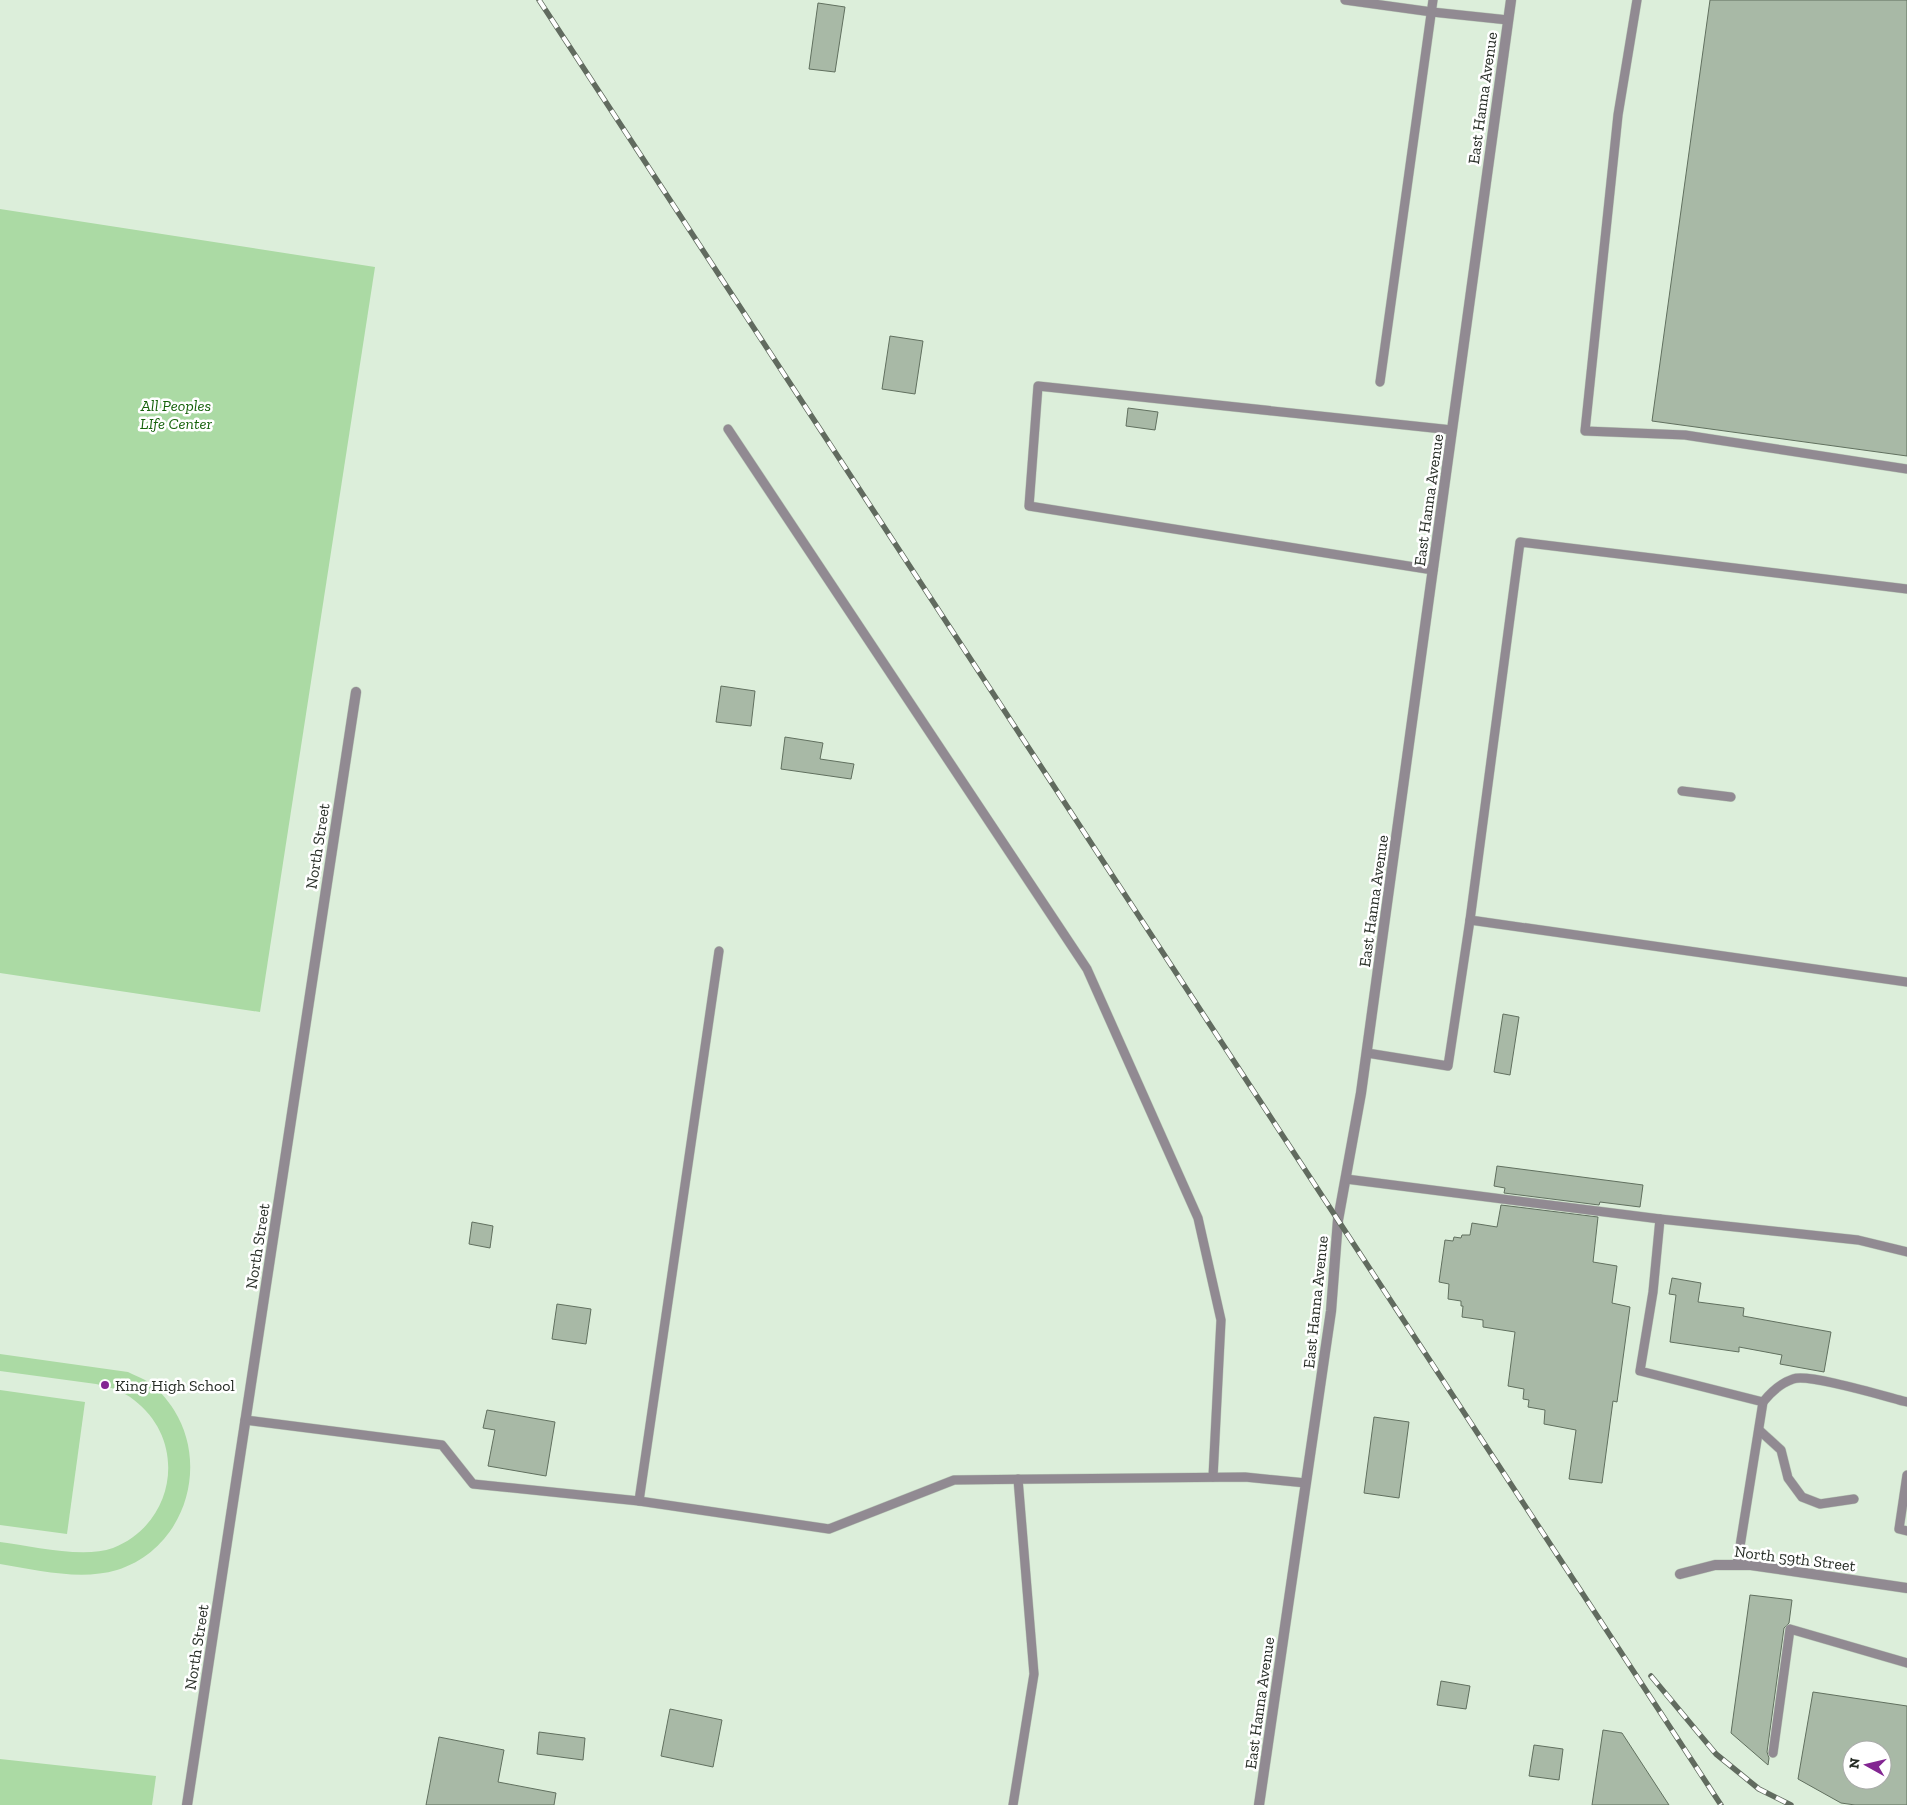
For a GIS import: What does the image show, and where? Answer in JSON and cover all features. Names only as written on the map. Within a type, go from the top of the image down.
[{"type":"street","name":"East Hanna Avenue","points":[[1259,1805],[1331,1311],[1338,1220],[1367,1053],[1511,0]]},
{"type":"street","name":"North Street","points":[[187,1805],[356,692]]},
{"type":"street","name":"North 59th Street","points":[[1680,1574],[1715,1565],[1751,1564],[1907,1588]]},
{"type":"lane","points":[[1345,0],[1508,20]]},
{"type":"lane","points":[[1380,382],[1433,0]]},
{"type":"lane","points":[[1637,0],[1618,116],[1585,431],[1684,435],[1907,469]]},
{"type":"lane","points":[[1433,570],[1029,506],[1038,386],[1452,430]]},
{"type":"lane","points":[[728,429],[1086,969],[1198,1218],[1221,1320],[1213,1477]]},
{"type":"lane","points":[[1367,1053],[1448,1066],[1470,920],[1520,542],[1907,589]]},
{"type":"lane","points":[[1682,791],[1730,796]]},
{"type":"lane","points":[[1470,920],[1907,982]]},
{"type":"lane","points":[[639,1501],[718,950]]},
{"type":"lane","points":[[1346,1179],[1660,1219],[1858,1240],[1907,1252]]},
{"type":"lane","points":[[1660,1219],[1653,1292],[1640,1371],[1763,1402]]},
{"type":"lane","points":[[1737,1565],[1763,1402],[1771,1392],[1795,1378],[1827,1382],[1907,1402]]},
{"type":"lane","points":[[245,1420],[442,1445],[473,1484],[639,1501],[829,1529],[954,1480],[1244,1477],[1306,1483]]},
{"type":"lane","points":[[1758,1430],[1781,1450],[1788,1478],[1802,1497],[1820,1504],[1854,1499]]},
{"type":"lane","points":[[1907,1475],[1899,1530],[1907,1531]]},
{"type":"lane","points":[[1013,1805],[1034,1674],[1018,1479]]},
{"type":"lane","points":[[1773,1752],[1790,1629],[1907,1663]]},
{"type":"green space","name":"All Peoples LIfe Center","points":[[0,209],[375,267],[260,1012],[0,973]]},
{"type":"green space","points":[[0,1354],[128,1372],[154,1386],[174,1410],[185,1432],[190,1456],[189,1480],[184,1504],[174,1525],[159,1544],[140,1559],[117,1570],[88,1575],[74,1575],[0,1564],[0,1542],[57,1551],[87,1552],[113,1548],[134,1536],[150,1520],[162,1501],[167,1480],[168,1458],[162,1437],[151,1417],[130,1397],[106,1386],[96,1384],[0,1371]]},
{"type":"green space","points":[[0,1390],[85,1402],[67,1534],[0,1525]]},
{"type":"green space","points":[[0,1759],[156,1776],[152,1805],[0,1805]]},
{"type":"building","points":[[1710,0],[1907,0],[1907,456],[1652,421]]},
{"type":"building","points":[[818,3],[845,7],[835,72],[809,69]]},
{"type":"building","points":[[890,336],[923,341],[915,394],[882,389]]},
{"type":"building","points":[[1128,408],[1158,412],[1155,430],[1126,426]]},
{"type":"building","points":[[721,686],[755,691],[751,726],[716,722]]},
{"type":"building","points":[[785,737],[823,743],[820,759],[854,764],[851,779],[781,769]]},
{"type":"building","points":[[1503,1014],[1519,1017],[1510,1075],[1494,1072]]},
{"type":"building","points":[[1497,1166],[1643,1185],[1640,1207],[1600,1202],[1599,1205],[1504,1193],[1505,1188],[1494,1186]]},
{"type":"building","points":[[1501,1205],[1598,1217],[1593,1262],[1617,1266],[1612,1303],[1630,1307],[1617,1402],[1613,1401],[1602,1483],[1569,1479],[1576,1430],[1544,1424],[1545,1410],[1528,1407],[1529,1400],[1523,1399],[1524,1389],[1508,1386],[1515,1332],[1483,1327],[1483,1320],[1462,1317],[1463,1306],[1461,1306],[1461,1301],[1448,1299],[1449,1284],[1439,1282],[1445,1240],[1453,1241],[1454,1237],[1461,1238],[1462,1235],[1470,1235],[1472,1223],[1497,1227]]},
{"type":"building","points":[[472,1222],[493,1226],[490,1248],[469,1244]]},
{"type":"building","points":[[1672,1278],[1701,1283],[1698,1302],[1744,1308],[1743,1316],[1831,1332],[1824,1372],[1780,1364],[1782,1355],[1739,1347],[1739,1352],[1670,1342],[1676,1295],[1669,1294]]},
{"type":"building","points":[[557,1304],[591,1309],[586,1344],[552,1339]]},
{"type":"building","points":[[487,1410],[555,1422],[546,1476],[488,1466],[495,1430],[483,1428]]},
{"type":"building","points":[[1374,1417],[1409,1422],[1399,1498],[1364,1493]]},
{"type":"building","points":[[1750,1595],[1792,1600],[1789,1623],[1784,1628],[1767,1752],[1769,1758],[1768,1765],[1731,1733]]},
{"type":"building","points":[[1441,1681],[1470,1686],[1466,1709],[1437,1705]]},
{"type":"building","points":[[1813,1692],[1907,1706],[1907,1805],[1855,1805],[1841,1803],[1798,1779]]},
{"type":"building","points":[[670,1709],[722,1720],[713,1767],[661,1756]]},
{"type":"building","points":[[1603,1730],[1622,1733],[1669,1805],[1592,1805]]},
{"type":"building","points":[[539,1732],[585,1738],[583,1760],[537,1754]]},
{"type":"building","points":[[439,1737],[504,1750],[498,1782],[556,1793],[554,1805],[426,1805]]},
{"type":"building","points":[[1534,1745],[1563,1749],[1559,1780],[1529,1776]]},
{"type":"railway","points":[[539,0],[1721,1805]]},
{"type":"railway","points":[[1651,1676],[1716,1754],[1759,1789],[1791,1805]]},
{"type":"place","name":"King High School","points":[[105,1385]]}]
